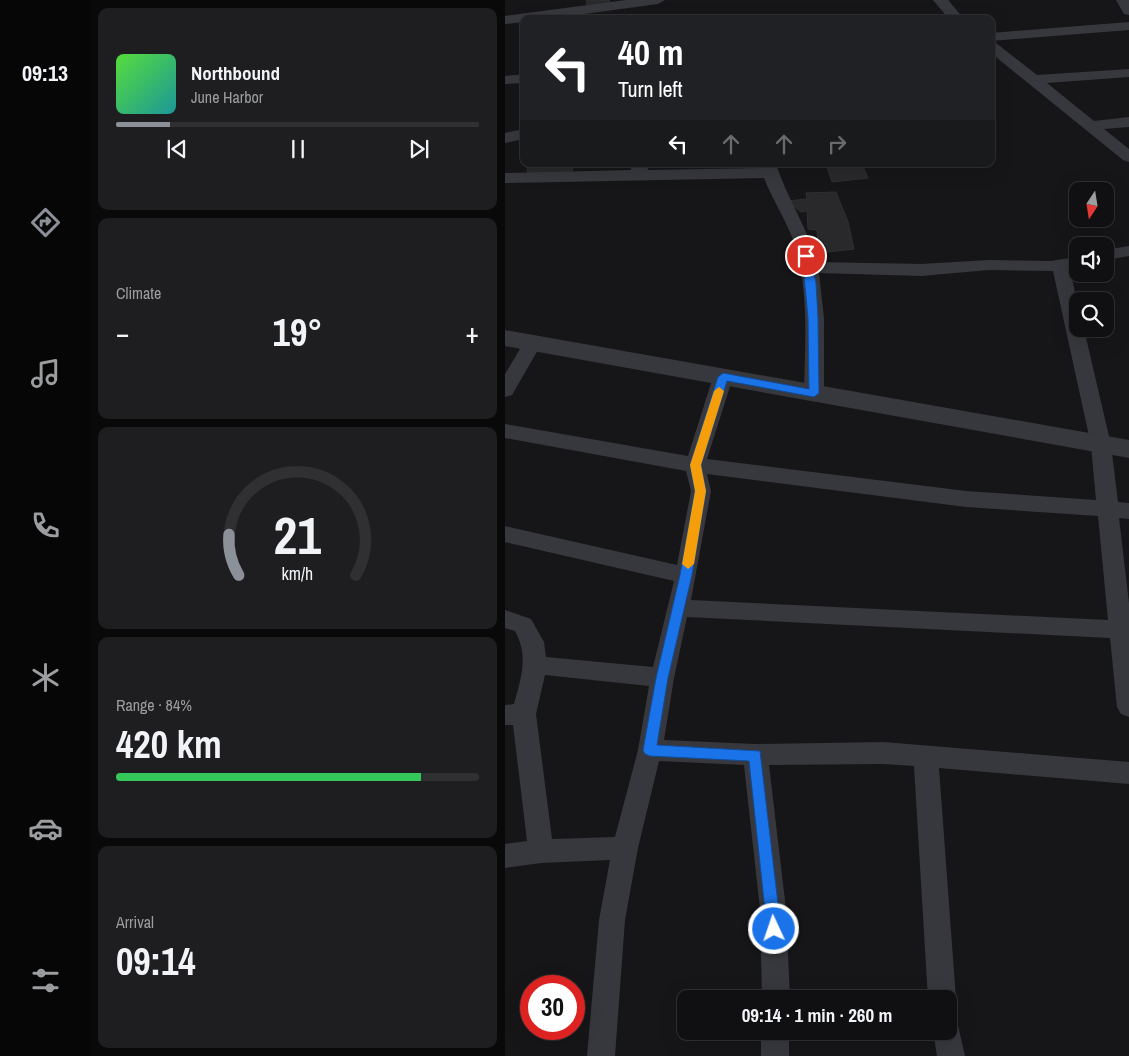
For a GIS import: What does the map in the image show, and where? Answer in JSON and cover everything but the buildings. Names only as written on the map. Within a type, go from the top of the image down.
[{"type":"street","points":[[543,15],[658,0]]},
{"type":"street","points":[[940,0],[953,15]]},
{"type":"street","points":[[1123,0],[1129,11]]},
{"type":"street","points":[[505,20],[520,18]]},
{"type":"street","points":[[995,37],[1129,26]]},
{"type":"street","points":[[995,49],[1129,157]]},
{"type":"street","points":[[1032,80],[1129,73]]},
{"type":"street","points":[[506,80],[520,78]]},
{"type":"street","points":[[1091,126],[1129,122]]},
{"type":"street","points":[[505,138],[520,135]]},
{"type":"street","points":[[505,178],[640,170],[695,176],[769,168],[804,246],[808,267],[814,335],[814,393]]},
{"type":"street","points":[[1114,254],[1129,251]]},
{"type":"street","points":[[808,267],[921,270],[989,265],[1069,263]]},
{"type":"street","points":[[1072,282],[1101,444],[1119,510],[1129,707]]},
{"type":"street","points":[[505,338],[1129,449]]},
{"type":"street","points":[[505,390],[533,343]]},
{"type":"street","points":[[601,1056],[612,920],[625,848],[650,750],[662,678],[686,575],[701,491],[695,465],[723,377]]},
{"type":"street","points":[[505,431],[594,449],[695,465],[968,499],[1119,510]]},
{"type":"street","points":[[505,534],[607,559],[686,575]]},
{"type":"street","points":[[678,608],[1124,630]]},
{"type":"street","points":[[505,619],[523,625],[533,642],[536,665],[515,715],[541,851]]},
{"type":"street","points":[[536,665],[662,678]]},
{"type":"street","points":[[650,750],[755,755],[883,753],[1129,773]]},
{"type":"street","points":[[755,755],[773,909],[776,990]]},
{"type":"street","points":[[926,756],[941,990]]},
{"type":"street","points":[[505,856],[541,851],[625,848]]},
{"type":"street","points":[[775,1040],[775,1056]]},
{"type":"street","points":[[948,1040],[951,1056]]},
{"type":"slow traffic","points":[[688,564],[701,491],[695,465],[719,391]]},
{"type":"route","points":[[774,929],[765,829],[755,755],[650,750],[662,678],[686,575],[701,491],[695,465],[723,377],[814,393],[814,335],[811,283],[806,256]]}]
